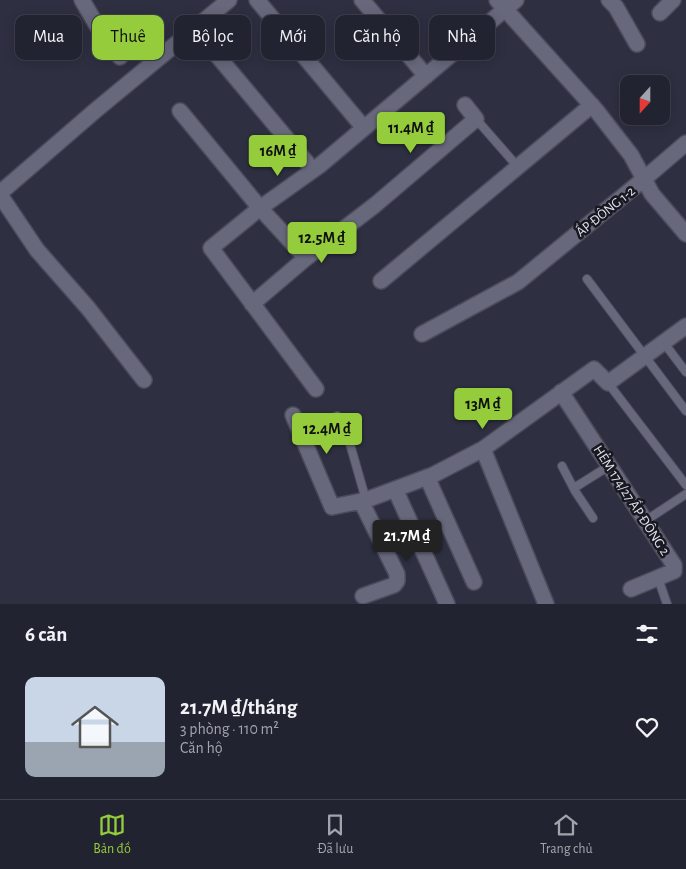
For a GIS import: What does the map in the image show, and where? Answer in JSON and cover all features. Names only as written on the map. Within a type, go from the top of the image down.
[{"type":"street","points":[[82,0],[92,17]]},
{"type":"street","points":[[211,15],[229,0]]},
{"type":"street","points":[[258,0],[364,128]]},
{"type":"street","points":[[362,0],[426,76]]},
{"type":"street","points":[[609,0],[616,7],[637,44]]},
{"type":"street","points":[[660,13],[673,0]]},
{"type":"street","points":[[316,388],[211,248],[260,208],[313,170],[364,128],[426,76],[506,3]]},
{"type":"street","name":"ẤP ĐÔNG 1-2","points":[[422,334],[518,282],[644,180],[631,155],[592,105],[506,3]]},
{"type":"street","points":[[144,380],[88,308],[37,250],[0,194],[96,110],[174,46]]},
{"type":"street","points":[[221,60],[313,170]]},
{"type":"street","points":[[252,304],[476,119],[466,105]]},
{"type":"street","points":[[381,281],[592,105]]},
{"type":"street","points":[[180,111],[260,208],[306,258]]},
{"type":"street","points":[[686,143],[644,180],[652,194],[686,234]]},
{"type":"street","points":[[294,415],[332,507],[364,501],[428,477],[482,449],[594,369],[608,384],[686,326]]},
{"type":"street","name":"HẺM 174/27 ẤP ĐÔNG 2","points":[[561,392],[674,564],[674,571],[632,589]]},
{"type":"street","points":[[482,449],[546,604]]},
{"type":"street","points":[[428,477],[474,582]]},
{"type":"street","points":[[395,489],[447,604]]},
{"type":"street","points":[[363,596],[394,585],[397,581],[396,574],[364,501]]},
{"type":"lane","points":[[476,119],[518,167]]},
{"type":"lane","points":[[587,279],[644,358],[686,411]]},
{"type":"lane","points":[[664,343],[686,372]]},
{"type":"lane","points":[[608,384],[686,485]]},
{"type":"lane","points":[[314,427],[338,416],[350,444],[364,501]]},
{"type":"lane","points":[[562,466],[593,518]]},
{"type":"lane","points":[[574,488],[610,466]]},
{"type":"lane","points":[[645,521],[686,494]]},
{"type":"lane","points":[[658,578],[667,604]]}]
